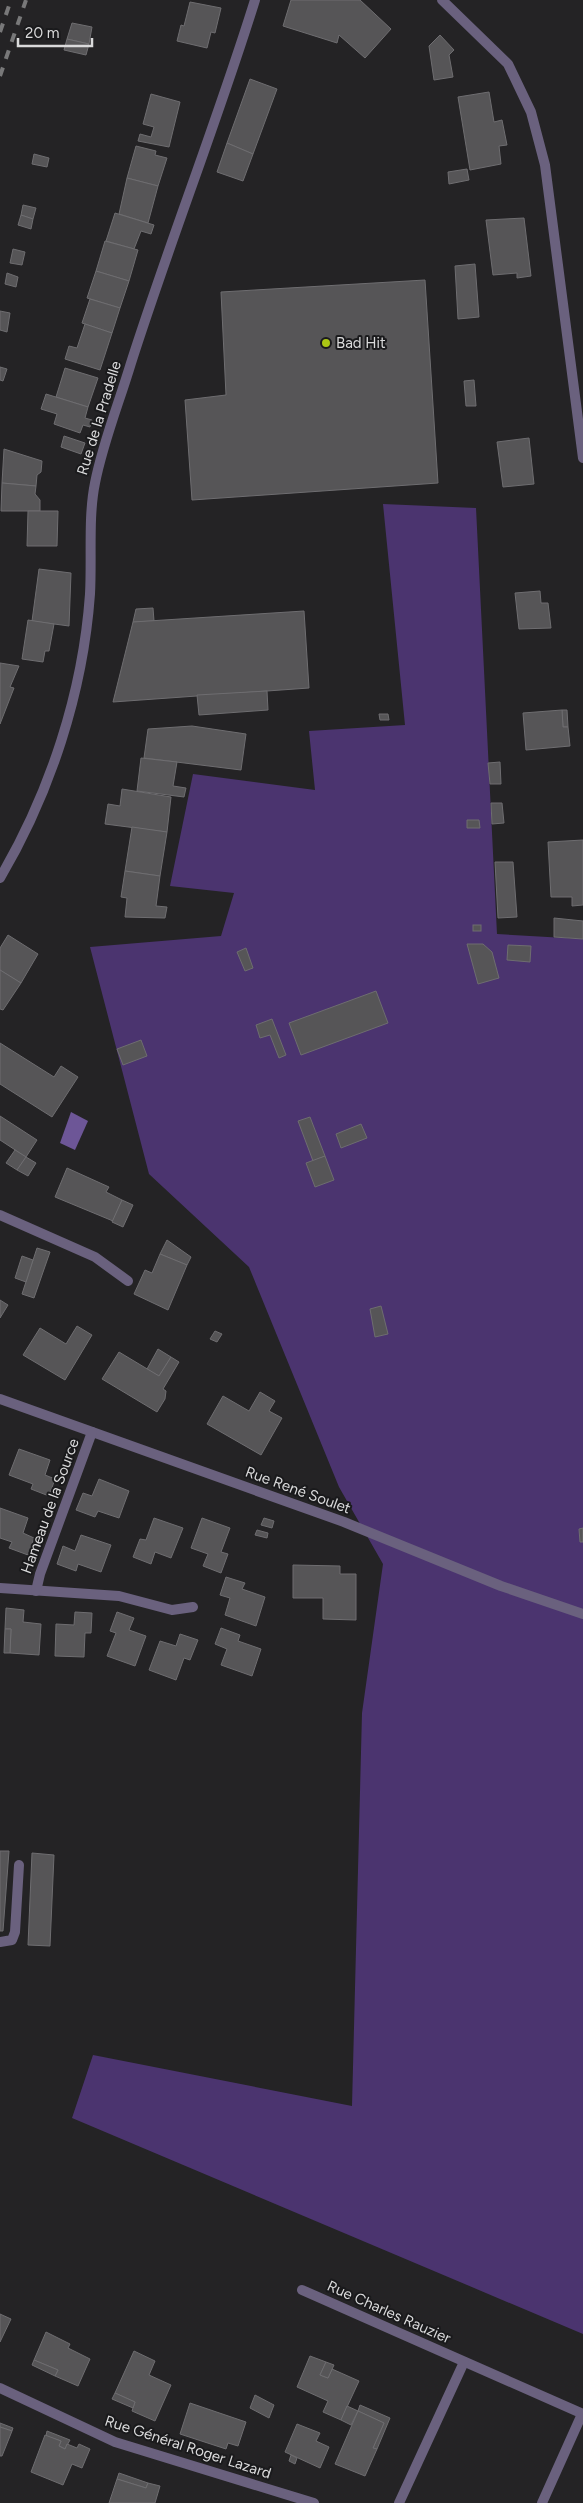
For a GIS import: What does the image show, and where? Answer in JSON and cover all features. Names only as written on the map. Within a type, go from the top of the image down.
[{"type":"street","name":"Rue de la Pradelle","points":[[0,878],[16,850],[42,795],[72,703],[86,630],[90,594],[94,485],[103,452],[163,264],[256,0]]},
{"type":"street","points":[[442,0],[508,64],[530,112],[545,165],[583,458]]},
{"type":"street","points":[[0,1215],[96,1257],[128,1281]]},
{"type":"street","name":"Rue René Soulet","points":[[0,1399],[344,1522],[501,1586],[583,1614]]},
{"type":"street","name":"Hameau de la Source","points":[[36,1591],[40,1574],[92,1432]]},
{"type":"street","name":"Hameau de la Source","points":[[0,1588],[119,1596],[172,1610],[193,1607]]},
{"type":"street","points":[[0,1942],[12,1940],[15,1932],[19,1865]]},
{"type":"street","name":"Rue Charles Rauzier","points":[[302,2290],[582,2414]]},
{"type":"street","points":[[399,2503],[464,2362]]},
{"type":"street","name":"Rue Général Roger Lazard","points":[[0,2388],[115,2442],[314,2503]]},
{"type":"street","points":[[542,2503],[582,2414]]},
{"type":"shaded area","points":[[383,504],[476,508],[497,934],[583,939],[583,2334],[72,2118],[93,2055],[352,2106],[362,1713],[383,1564],[339,1487],[249,1267],[149,1174],[90,947],[221,936],[234,893],[170,886],[193,774],[315,790],[309,731],[405,725]]},
{"type":"shaded area","points":[[71,1112],[88,1121],[75,1150],[60,1143]]},
{"type":"building","points":[[291,0],[360,0],[391,29],[365,58],[339,35],[337,43],[283,26]]},
{"type":"building","points":[[190,2],[221,8],[215,33],[211,32],[207,48],[177,41],[181,25],[184,26]]},
{"type":"building","points":[[72,23],[92,27],[89,44],[67,39]]},
{"type":"building","points":[[440,35],[454,50],[449,55],[453,77],[434,80],[429,46]]},
{"type":"building","points":[[67,39],[89,44],[86,55],[64,50]]},
{"type":"building","points":[[250,79],[277,89],[253,154],[227,143]]},
{"type":"building","points":[[489,92],[494,122],[502,120],[507,145],[499,146],[501,164],[470,170],[458,97]]},
{"type":"building","points":[[151,94],[180,102],[169,147],[138,141],[140,134],[151,137],[154,127],[143,124]]},
{"type":"building","points":[[227,143],[253,154],[243,181],[217,172]]},
{"type":"building","points":[[136,146],[156,151],[155,155],[167,158],[158,186],[127,178]]},
{"type":"building","points":[[34,154],[49,158],[47,167],[32,164]]},
{"type":"building","points":[[467,169],[469,180],[449,184],[448,172]]},
{"type":"building","points":[[127,178],[158,186],[148,223],[119,214]]},
{"type":"building","points":[[23,205],[36,208],[33,219],[21,215]]},
{"type":"building","points":[[115,213],[154,225],[151,234],[141,231],[134,249],[106,241]]},
{"type":"building","points":[[21,215],[33,219],[31,229],[18,225]]},
{"type":"building","points":[[524,218],[531,276],[517,278],[517,273],[493,275],[486,220]]},
{"type":"building","points":[[105,241],[138,250],[129,281],[96,271]]},
{"type":"building","points":[[13,249],[25,252],[22,265],[10,263]]},
{"type":"building","points":[[475,264],[479,317],[458,319],[455,266]]},
{"type":"building","points":[[96,271],[129,281],[120,308],[87,298]]},
{"type":"building","points":[[7,273],[18,277],[16,287],[5,284]]},
{"type":"building","name":"Bad Hit","points":[[425,280],[438,483],[192,500],[185,400],[226,395],[221,292]]},
{"type":"building","points":[[90,299],[120,308],[112,333],[82,323]]},
{"type":"building","points":[[0,311],[10,313],[7,332],[0,330]]},
{"type":"building","points":[[85,324],[112,333],[100,370],[65,359],[69,346],[77,348]]},
{"type":"building","points":[[0,367],[7,369],[3,381],[0,380]]},
{"type":"building","points":[[65,368],[98,378],[88,407],[56,397]]},
{"type":"building","points":[[474,380],[476,406],[466,406],[464,381]]},
{"type":"building","points":[[46,394],[88,407],[85,418],[92,420],[90,427],[83,425],[80,433],[54,424],[57,414],[41,409]]},
{"type":"building","points":[[64,436],[85,443],[81,454],[61,447]]},
{"type":"building","points":[[529,438],[534,484],[503,487],[497,442]]},
{"type":"building","points":[[4,449],[42,461],[41,472],[37,475],[36,486],[2,483]]},
{"type":"building","points":[[2,483],[36,486],[35,494],[40,500],[40,511],[1,511]]},
{"type":"building","points":[[28,511],[58,511],[57,546],[27,546]]},
{"type":"building","points":[[39,569],[71,573],[69,626],[32,621]]},
{"type":"building","points":[[540,591],[541,603],[548,603],[551,628],[519,629],[515,593]]},
{"type":"building","points":[[153,608],[154,621],[133,622],[136,609]]},
{"type":"building","points":[[304,611],[309,688],[113,702],[133,622]]},
{"type":"building","points":[[28,620],[54,624],[49,651],[45,651],[43,662],[22,659]]},
{"type":"building","points":[[0,663],[19,666],[10,687],[14,688],[0,724]]},
{"type":"building","points":[[267,691],[268,710],[199,715],[197,695]]},
{"type":"building","points":[[562,710],[567,710],[568,727],[563,727]]},
{"type":"building","points":[[562,710],[563,727],[568,727],[570,746],[526,750],[523,713]]},
{"type":"building","points":[[379,714],[388,714],[389,720],[380,720]]},
{"type":"building","points":[[192,726],[246,734],[241,770],[144,758],[148,729]]},
{"type":"building","points":[[141,758],[177,762],[173,786],[186,788],[184,797],[137,791]]},
{"type":"building","points":[[500,762],[501,784],[490,784],[488,763]]},
{"type":"building","points":[[122,789],[171,797],[167,832],[105,824],[108,804],[120,806]]},
{"type":"building","points":[[491,803],[502,803],[504,823],[492,824]]},
{"type":"building","points":[[467,820],[479,820],[480,828],[467,828]]},
{"type":"building","points":[[132,827],[167,832],[160,876],[125,871]]},
{"type":"building","points":[[583,840],[583,905],[572,906],[572,897],[551,897],[548,842]]},
{"type":"building","points":[[495,862],[513,862],[517,917],[498,918]]},
{"type":"building","points":[[125,871],[160,876],[156,906],[167,907],[165,918],[125,917],[127,898],[121,897]]},
{"type":"building","points":[[554,918],[583,921],[583,939],[554,937]]},
{"type":"building","points":[[473,925],[481,925],[481,931],[473,931]]},
{"type":"building","points":[[8,935],[38,954],[21,983],[0,970],[0,948]]},
{"type":"building","points":[[467,944],[483,944],[492,952],[499,978],[478,984]]},
{"type":"building","points":[[508,945],[531,946],[530,962],[507,960]]},
{"type":"building","points":[[246,948],[253,968],[245,971],[237,952]]},
{"type":"building","points":[[0,970],[21,983],[3,1010],[0,1009]]},
{"type":"building","points":[[376,991],[388,1023],[301,1055],[289,1023]]},
{"type":"building","points":[[272,1019],[286,1055],[279,1058],[270,1035],[260,1038],[256,1025]]},
{"type":"building","points":[[141,1040],[147,1056],[123,1065],[117,1049]]},
{"type":"building","points":[[0,1043],[54,1077],[61,1066],[78,1077],[52,1117],[0,1084]]},
{"type":"building","points":[[0,1116],[37,1140],[26,1157],[0,1140]]},
{"type":"building","points":[[310,1117],[325,1156],[313,1161],[298,1121]]},
{"type":"building","points":[[361,1124],[367,1138],[341,1148],[336,1134]]},
{"type":"building","points":[[15,1150],[26,1157],[17,1170],[6,1163]]},
{"type":"building","points":[[325,1156],[334,1180],[315,1187],[306,1163]]},
{"type":"building","points":[[26,1157],[36,1163],[28,1176],[17,1170]]},
{"type":"building","points":[[67,1168],[109,1187],[106,1192],[122,1200],[113,1221],[55,1197]]},
{"type":"building","points":[[122,1200],[133,1205],[123,1227],[112,1222]]},
{"type":"building","points":[[167,1240],[191,1257],[187,1265],[160,1254]]},
{"type":"building","points":[[37,1248],[50,1252],[34,1298],[22,1294]]},
{"type":"building","points":[[160,1254],[187,1265],[168,1310],[134,1294],[145,1270],[152,1273]]},
{"type":"building","points":[[22,1256],[33,1260],[26,1282],[15,1278]]},
{"type":"building","points":[[0,1300],[8,1305],[0,1318]]},
{"type":"building","points":[[381,1306],[388,1334],[375,1337],[370,1309]]},
{"type":"building","points":[[77,1326],[92,1335],[65,1380],[23,1355],[40,1328],[66,1344]]},
{"type":"building","points":[[215,1331],[222,1334],[217,1342],[210,1339]]},
{"type":"building","points":[[158,1349],[171,1357],[159,1376],[147,1369]]},
{"type":"building","points":[[119,1352],[159,1376],[171,1357],[179,1362],[163,1389],[166,1391],[165,1399],[157,1412],[102,1379]]},
{"type":"building","points":[[260,1392],[275,1401],[269,1411],[282,1418],[261,1455],[207,1424],[223,1396],[249,1411]]},
{"type":"building","points":[[19,1449],[50,1460],[45,1475],[55,1479],[49,1496],[31,1489],[33,1484],[9,1475]]},
{"type":"building","points":[[99,1479],[129,1491],[119,1518],[98,1511],[95,1517],[76,1510],[83,1493],[92,1496]]},
{"type":"building","points":[[0,1508],[28,1518],[23,1533],[34,1538],[28,1555],[9,1548],[12,1542],[0,1538]]},
{"type":"building","points":[[154,1518],[183,1528],[171,1558],[155,1552],[151,1564],[133,1557],[140,1539],[146,1540]]},
{"type":"building","points":[[202,1518],[230,1528],[221,1552],[228,1554],[221,1573],[203,1566],[208,1554],[191,1548]]},
{"type":"building","points":[[264,1518],[274,1521],[272,1528],[261,1525]]},
{"type":"building","points":[[583,1528],[583,1542],[580,1542],[579,1529]]},
{"type":"building","points":[[257,1530],[268,1533],[267,1538],[255,1535]]},
{"type":"building","points":[[81,1535],[111,1545],[101,1572],[78,1564],[76,1571],[57,1564],[63,1546],[75,1551]]},
{"type":"building","points":[[293,1565],[340,1566],[340,1574],[356,1574],[356,1620],[323,1619],[323,1598],[293,1598]]},
{"type":"building","points":[[226,1577],[245,1583],[242,1589],[265,1597],[256,1626],[225,1615],[230,1598],[220,1595]]},
{"type":"building","points":[[6,1608],[24,1610],[23,1622],[41,1624],[39,1655],[10,1653],[11,1629],[5,1629]]},
{"type":"building","points":[[75,1612],[92,1613],[91,1633],[85,1633],[84,1657],[55,1656],[56,1624],[74,1625]]},
{"type":"building","points":[[117,1612],[134,1618],[129,1630],[146,1636],[135,1666],[107,1656],[116,1633],[110,1631]]},
{"type":"building","points":[[221,1628],[240,1635],[238,1641],[261,1649],[252,1676],[221,1665],[227,1649],[215,1644]]},
{"type":"building","points":[[5,1629],[11,1629],[10,1653],[4,1653]]},
{"type":"building","points":[[180,1634],[198,1640],[190,1660],[184,1658],[176,1680],[149,1670],[160,1641],[176,1646]]},
{"type":"building","points":[[0,1851],[9,1851],[3,1931],[0,1931]]},
{"type":"building","points":[[32,1853],[54,1855],[50,1946],[28,1945]]},
{"type":"building","points":[[0,2314],[11,2319],[0,2342]]},
{"type":"building","points":[[46,2332],[70,2344],[68,2348],[90,2359],[78,2386],[55,2376],[58,2370],[34,2360]]},
{"type":"building","points":[[134,2351],[155,2361],[149,2375],[171,2385],[155,2421],[132,2411],[135,2402],[115,2393]]},
{"type":"building","points":[[310,2356],[326,2362],[320,2375],[328,2378],[332,2369],[359,2381],[341,2420],[323,2412],[328,2401],[297,2387]]},
{"type":"building","points":[[34,2360],[58,2370],[55,2376],[32,2365]]},
{"type":"building","points":[[326,2362],[334,2365],[328,2378],[320,2375]]},
{"type":"building","points":[[115,2393],[135,2402],[133,2408],[112,2399]]},
{"type":"building","points":[[255,2395],[274,2405],[269,2418],[250,2408]]},
{"type":"building","points":[[190,2403],[246,2422],[238,2446],[228,2443],[226,2449],[180,2434]]},
{"type":"building","points":[[360,2405],[390,2418],[377,2449],[373,2448],[384,2423],[358,2411]]},
{"type":"building","points":[[347,2406],[358,2411],[351,2425],[341,2420]]},
{"type":"building","points":[[358,2411],[384,2423],[373,2448],[377,2449],[365,2476],[335,2464]]},
{"type":"building","points":[[0,2423],[13,2428],[12,2431],[0,2427]]},
{"type":"building","points":[[297,2424],[320,2433],[316,2441],[329,2447],[320,2468],[285,2452]]},
{"type":"building","points":[[0,2427],[12,2431],[2,2456],[0,2456]]},
{"type":"building","points":[[47,2431],[70,2440],[65,2449],[59,2446],[61,2441],[46,2436]]},
{"type":"building","points":[[45,2435],[61,2441],[59,2446],[65,2449],[67,2444],[77,2448],[79,2444],[90,2449],[82,2468],[72,2464],[63,2485],[31,2472]]},
{"type":"building","points":[[291,2455],[297,2458],[295,2464],[289,2461]]},
{"type":"building","points":[[119,2473],[148,2483],[146,2488],[117,2479]]},
{"type":"building","points":[[117,2479],[146,2488],[148,2483],[160,2486],[155,2503],[109,2503]]},
{"type":"railway","points":[[0,32],[11,0]]},
{"type":"railway","points":[[0,76],[26,0]]},
{"type":"place","name":"Bad Hit","points":[[326,343]]}]
